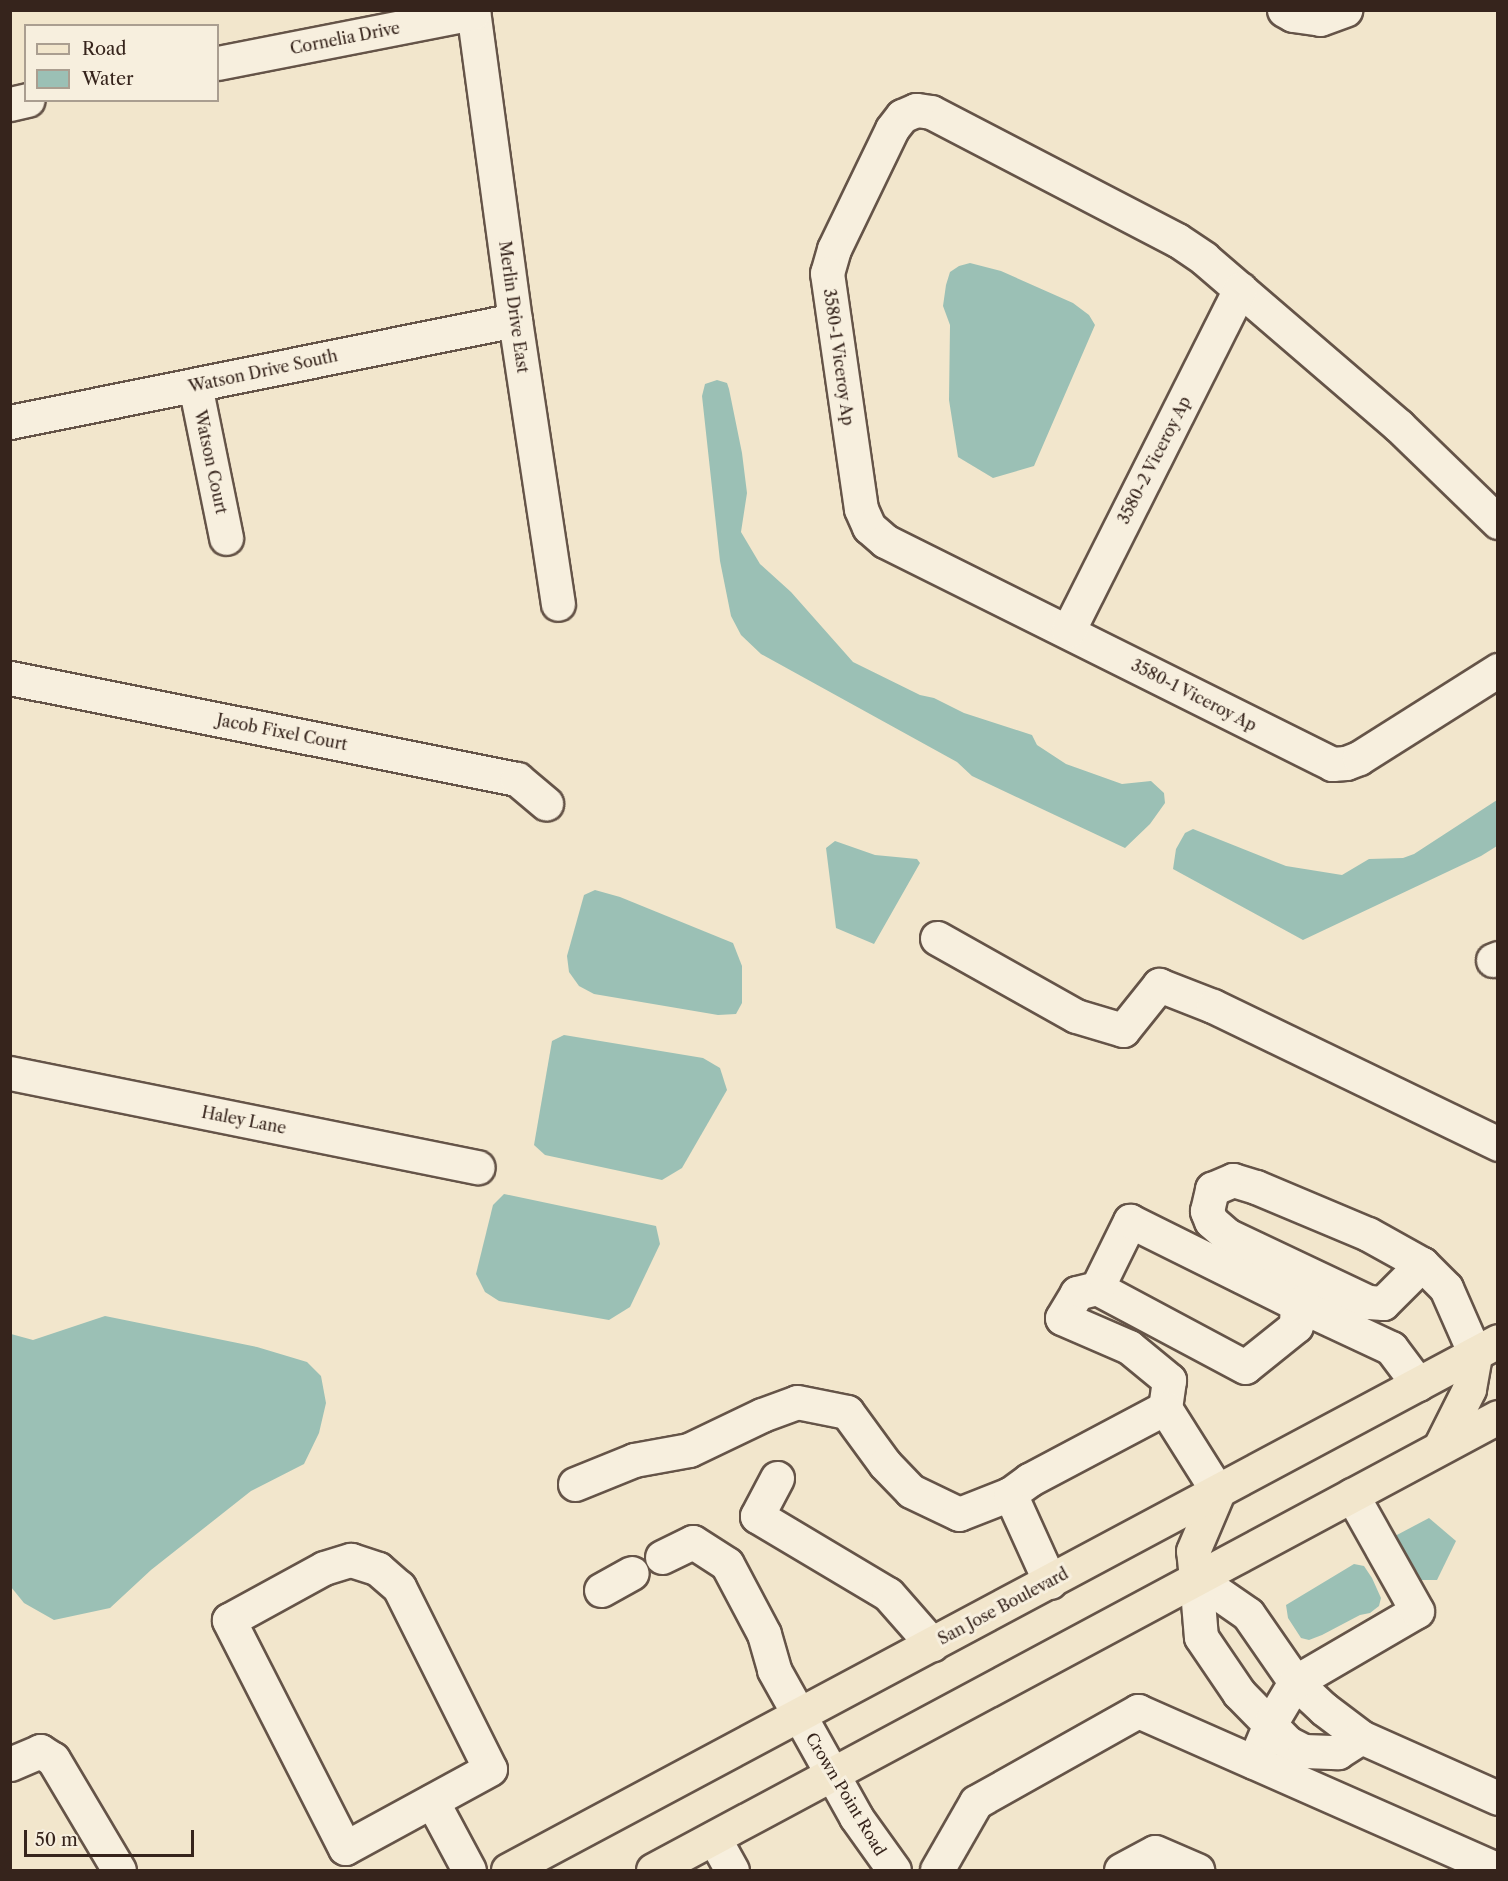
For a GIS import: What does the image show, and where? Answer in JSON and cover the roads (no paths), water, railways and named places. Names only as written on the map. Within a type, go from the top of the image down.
[{"type":"main road","name":"San Jose Boulevard","points":[[508,1870],[1486,1348]]},
{"type":"main road","points":[[1440,1447],[1469,1389],[1486,1348]]},
{"type":"main road","points":[[653,1870],[1497,1417]]},
{"type":"main road","points":[[1196,1578],[1193,1551],[1218,1491]]},
{"type":"street","points":[[1289,13],[1320,19],[1345,10]]},
{"type":"street","name":"Cornelia Drive","points":[[219,63],[473,12]]},
{"type":"street","name":"Merlin Drive East","points":[[473,12],[515,320],[558,604]]},
{"type":"street","name":"3580-1 Viceroy Ap","points":[[1497,522],[1399,426],[1204,258],[1177,240],[931,112],[916,110],[902,116],[892,129],[834,249],[827,273],[861,509],[868,527],[885,542],[1332,764],[1346,763],[1359,758],[1497,670]]},
{"type":"street","name":"3580-2 Viceroy Ap","points":[[1068,632],[1240,289]]},
{"type":"street","name":"Watson Drive South","points":[[10,422],[515,320]]},
{"type":"street","name":"Watson Court","points":[[195,385],[226,538]]},
{"type":"street","name":"Jacob Fixel Court","points":[[10,678],[517,779],[546,803]]},
{"type":"street","points":[[937,938],[1076,1016],[1123,1030],[1159,985],[1213,1006],[1497,1144]]},
{"type":"street","name":"Haley Lane","points":[[10,1073],[478,1167]]},
{"type":"street","points":[[1422,1264],[1383,1304],[1368,1302],[1227,1235],[1211,1221],[1207,1211],[1212,1189],[1233,1180],[1368,1234],[1422,1264],[1446,1288],[1486,1348]]},
{"type":"street","points":[[1097,1288],[1130,1221],[1391,1348],[1418,1384]]},
{"type":"street","points":[[1218,1491],[1165,1408],[1169,1380],[1130,1347],[1062,1318],[1077,1293],[1097,1288],[1245,1367],[1296,1326],[1297,1304]]},
{"type":"street","points":[[575,1484],[634,1460],[689,1450],[762,1415],[797,1402],[847,1412],[885,1464],[911,1491],[959,1514],[1010,1494],[1029,1480],[1165,1408]]},
{"type":"street","points":[[777,1478],[757,1516],[882,1589],[932,1644]]},
{"type":"street","points":[[1010,1494],[1050,1582]]},
{"type":"street","points":[[1254,1762],[1270,1724],[1295,1682],[1417,1611],[1352,1495]]},
{"type":"street","name":"Crown Point Road","points":[[662,1557],[693,1542],[727,1564],[764,1634],[774,1670],[799,1716],[856,1816],[894,1870]]},
{"type":"street","points":[[351,1560],[378,1569],[399,1587],[490,1769],[432,1801],[345,1848],[229,1620],[324,1568],[351,1560]]},
{"type":"street","points":[[601,1590],[632,1573]]},
{"type":"street","points":[[1196,1578],[1248,1614],[1295,1682],[1323,1709],[1360,1737],[1497,1798]]},
{"type":"street","points":[[1196,1578],[1201,1636],[1239,1694],[1288,1743],[1304,1751],[1338,1752],[1360,1737]]},
{"type":"street","points":[[938,1870],[976,1802],[1138,1711],[1497,1870]]},
{"type":"street","points":[[10,1764],[40,1751],[53,1759],[119,1870]]},
{"type":"street","points":[[432,1801],[469,1870]]},
{"type":"street","points":[[714,1838],[732,1870]]},
{"type":"street","points":[[1121,1870],[1155,1852],[1197,1870]]},
{"type":"water","points":[[970,263],[1001,271],[1073,303],[1089,315],[1095,325],[1034,466],[993,478],[958,457],[949,400],[950,325],[943,306],[946,285],[950,272]]},
{"type":"water","points":[[717,380],[727,383],[742,453],[747,493],[741,532],[760,564],[791,592],[853,662],[920,695],[934,698],[964,713],[1032,735],[1037,745],[1066,764],[1122,784],[1151,781],[1164,793],[1165,803],[1150,824],[1125,848],[972,776],[957,762],[761,654],[741,635],[731,616],[720,561],[702,396],[705,384]]},
{"type":"water","points":[[1497,800],[1497,846],[1481,856],[1303,940],[1173,869],[1176,849],[1185,833],[1193,829],[1286,866],[1342,875],[1369,859],[1403,858],[1414,854]]},
{"type":"water","points":[[835,841],[875,855],[917,859],[920,863],[874,944],[836,928],[826,848]]},
{"type":"water","points":[[595,890],[620,897],[733,943],[742,966],[742,1003],[736,1014],[718,1015],[594,994],[579,986],[569,972],[567,956],[584,895]]},
{"type":"water","points":[[564,1035],[703,1058],[720,1068],[727,1090],[682,1168],[662,1180],[545,1155],[534,1145],[552,1041]]},
{"type":"water","points":[[504,1194],[656,1226],[660,1244],[630,1307],[609,1320],[499,1301],[485,1292],[476,1274],[493,1205]]},
{"type":"water","points":[[105,1316],[257,1347],[307,1362],[321,1376],[326,1403],[319,1433],[304,1464],[251,1491],[151,1570],[110,1608],[54,1620],[24,1603],[11,1587],[11,1334],[33,1340]]},
{"type":"water","points":[[1429,1518],[1456,1541],[1437,1580],[1417,1580],[1395,1536]]},
{"type":"water","points":[[1354,1564],[1364,1566],[1372,1578],[1381,1598],[1379,1606],[1370,1613],[1360,1615],[1322,1635],[1309,1640],[1301,1638],[1288,1618],[1286,1605]]}]
